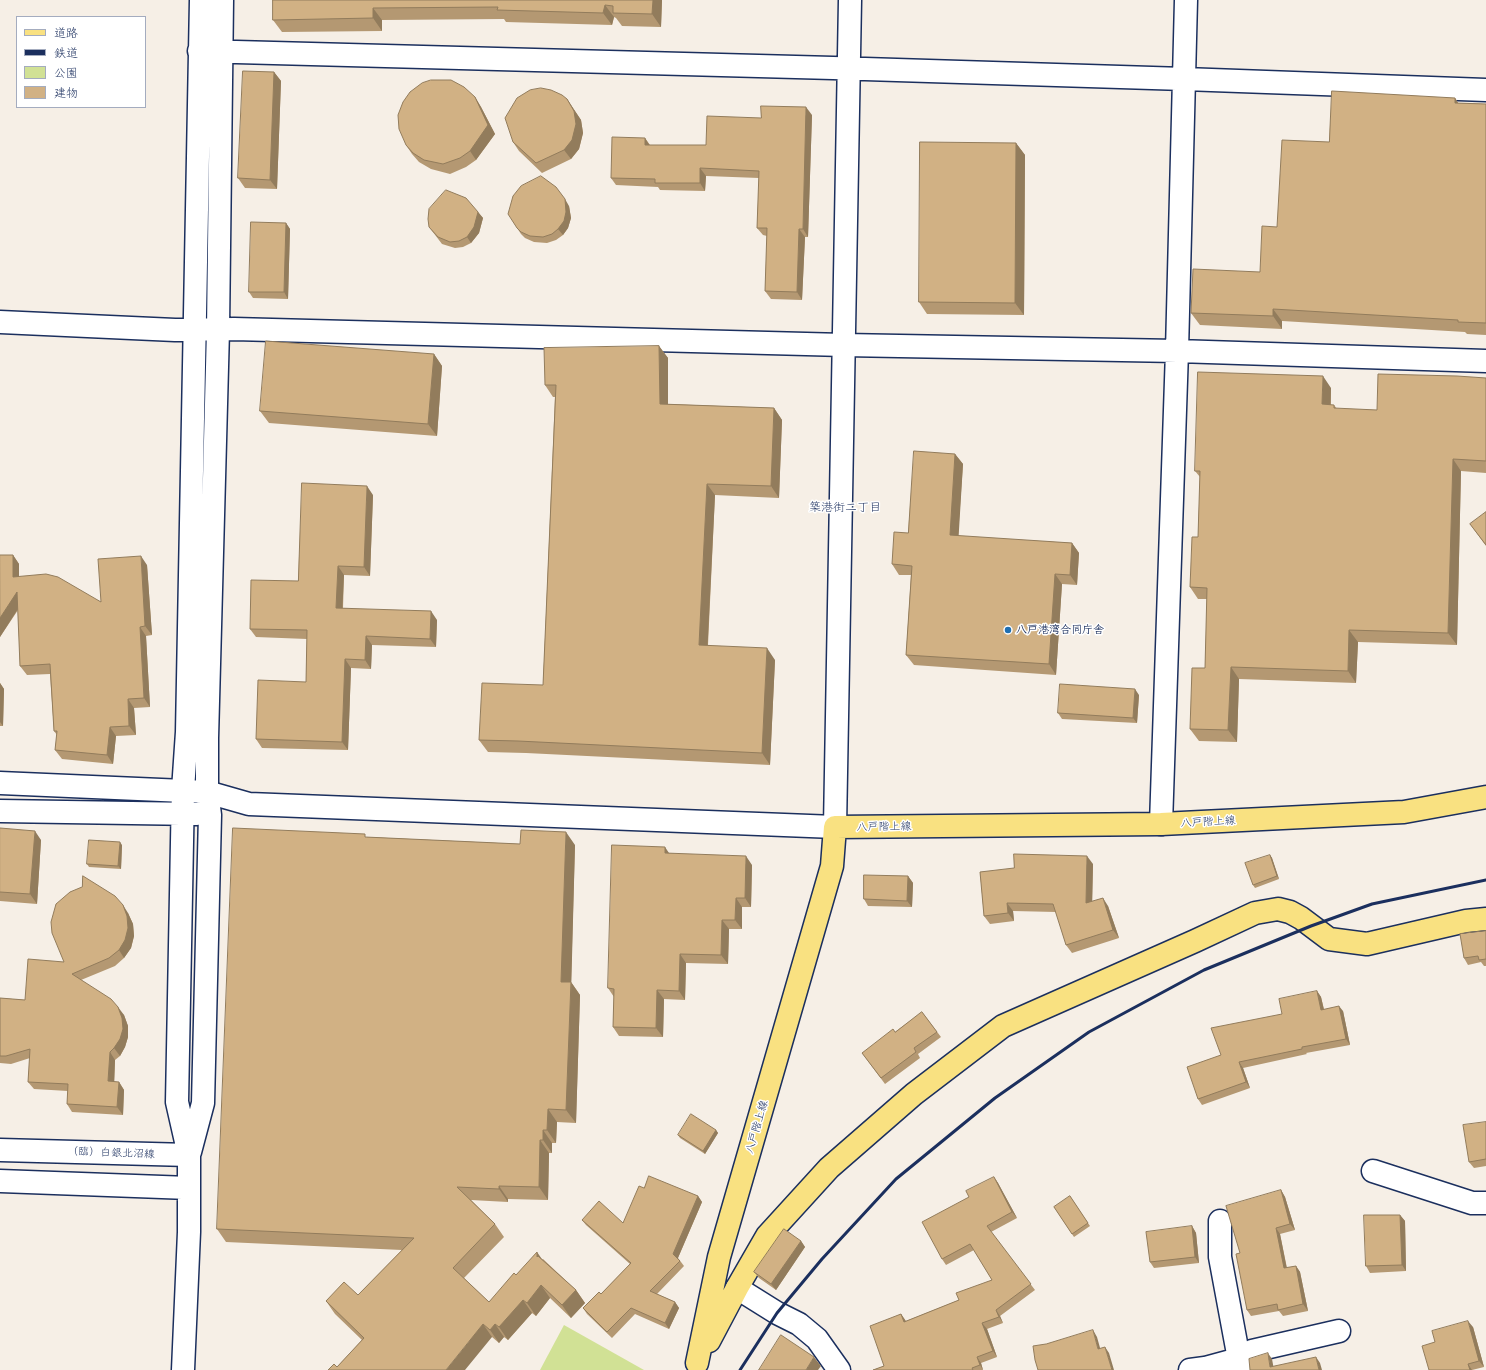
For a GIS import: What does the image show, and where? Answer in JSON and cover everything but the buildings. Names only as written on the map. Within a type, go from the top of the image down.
[{"type":"main road","name":"八戸階上線","points":[[695,1367],[719,1257],[832,866],[834,827],[1161,824],[1404,812],[1486,797]]},
{"type":"main road","name":"八戸階上線","points":[[695,1367],[737,1288],[767,1236],[829,1168],[914,1094],[1003,1026],[1194,941],[1255,912],[1278,909],[1290,912],[1301,918],[1329,939],[1367,944],[1466,921],[1486,919]]},
{"type":"street","points":[[183,1370],[189,1232],[189,1155],[177,1102],[183,790],[188,724],[201,0]]},
{"type":"street","points":[[189,1155],[204,1103],[210,814],[207,792],[207,738],[218,330],[222,0]]},
{"type":"street","points":[[0,784],[183,790],[207,792],[249,804],[834,827],[850,0]]},
{"type":"street","points":[[1161,824],[1177,351],[1186,0]]},
{"type":"street","points":[[199,51],[1184,79],[1486,90]]},
{"type":"street","points":[[0,322],[194,330],[1177,351],[1486,361]]},
{"type":"street","points":[[0,811],[210,814],[249,804]]},
{"type":"street","name":"（臨）白銀北沼線","points":[[0,1150],[189,1155]]},
{"type":"street","points":[[1374,1171],[1472,1203],[1486,1203]]},
{"type":"street","points":[[0,1181],[189,1188]]},
{"type":"street","points":[[1220,1221],[1220,1257],[1239,1364]]},
{"type":"street","points":[[737,1288],[777,1313],[799,1324],[816,1339],[839,1370]]},
{"type":"street","points":[[1190,1370],[1239,1364],[1252,1351],[1339,1331]]},
{"type":"green space","points":[[564,1325],[644,1370],[540,1370]]},
{"type":"railway","points":[[740,1370],[777,1313],[822,1259],[896,1179],[995,1098],[1089,1032],[1204,970],[1311,926],[1372,904],[1486,880]]},
{"type":"place","name":"八戸港湾合同庁舎","points":[[1008,630]]},
{"type":"district","name":"築港街二丁目","points":[[845,508]]}]
